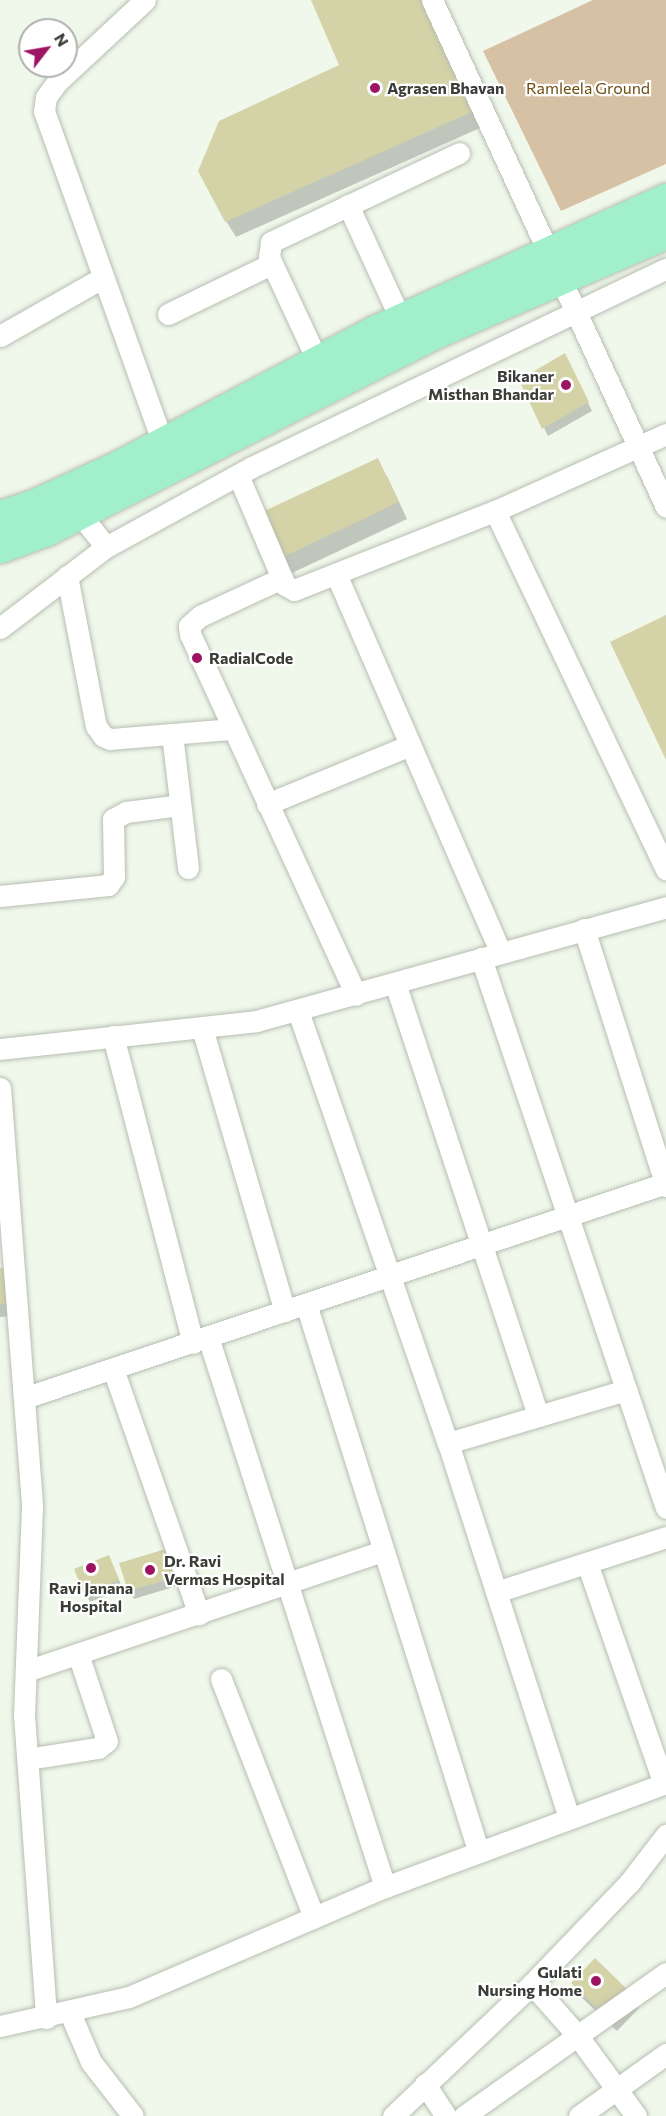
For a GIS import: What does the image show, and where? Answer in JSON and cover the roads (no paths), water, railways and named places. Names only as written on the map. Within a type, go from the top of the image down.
[{"type":"main road","points":[[0,546],[79,513],[439,330],[553,267],[666,200]]},
{"type":"main road","points":[[0,517],[36,505],[164,443],[401,320],[553,267],[666,232]]},
{"type":"street","points":[[146,0],[46,97],[47,127],[164,443]]},
{"type":"street","points":[[432,0],[553,267],[666,507]]},
{"type":"street","points":[[318,362],[272,264],[271,242],[459,153]]},
{"type":"street","points":[[348,205],[401,320]]},
{"type":"street","points":[[168,314],[272,264]]},
{"type":"street","points":[[0,628],[106,547],[237,475],[574,311],[666,269]]},
{"type":"street","points":[[0,336],[102,278]]},
{"type":"street","points":[[237,475],[282,578],[288,589],[294,590],[495,511],[666,435]]},
{"type":"street","points":[[495,511],[666,869]]},
{"type":"street","points":[[79,513],[106,547]]},
{"type":"street","points":[[336,574],[410,745],[491,956],[568,1216],[626,1390],[657,1454],[666,1508]]},
{"type":"street","points":[[68,576],[99,732],[110,739],[232,729]]},
{"type":"street","points":[[282,578],[200,616],[189,626],[232,729],[356,995]]},
{"type":"street","points":[[172,734],[188,868]]},
{"type":"street","points":[[267,804],[410,745]]},
{"type":"street","points":[[0,896],[98,889],[108,885],[114,878],[113,819],[126,812],[180,805]]},
{"type":"street","points":[[0,1049],[202,1028],[298,1011],[666,906]]},
{"type":"street","points":[[24,1398],[388,1277],[480,1244],[666,1184],[584,929]]},
{"type":"street","points":[[395,983],[538,1416]]},
{"type":"street","points":[[298,1011],[388,1277],[448,1443],[569,1817]]},
{"type":"street","points":[[202,1028],[285,1311]]},
{"type":"street","points":[[112,1036],[200,1340],[288,1584],[385,1887]]},
{"type":"street","points":[[0,1088],[32,1507],[26,1671],[27,1759],[46,2018]]},
{"type":"street","points":[[306,1304],[478,1850]]},
{"type":"street","points":[[113,1369],[199,1614]]},
{"type":"street","points":[[448,1443],[626,1390]]},
{"type":"street","points":[[496,1592],[666,1537]]},
{"type":"street","points":[[26,1671],[383,1551]]},
{"type":"street","points":[[0,2026],[70,2013],[129,1997],[385,1887],[478,1850],[665,1784],[587,1563]]},
{"type":"street","points":[[27,1759],[98,1748],[106,1742],[78,1654]]},
{"type":"street","points":[[221,1679],[314,1918]]},
{"type":"street","points":[[393,2116],[532,1984],[629,1883],[666,1835]]},
{"type":"street","points":[[464,2116],[666,1973]]},
{"type":"street","points":[[532,1984],[577,2035],[636,2116]]},
{"type":"street","points":[[70,2013],[91,2062],[133,2116]]},
{"type":"street","points":[[579,2116],[666,2055]]},
{"type":"street","points":[[425,2084],[446,2116]]},
{"type":"place","name":"Agrasen Bhavan","points":[[375,88]]},
{"type":"place","name":"Bikaner Misthan Bhandar","points":[[566,385]]},
{"type":"place","name":"RadialCode","points":[[197,658]]},
{"type":"place","name":"Ravi Janana Hospital","points":[[91,1568]]},
{"type":"place","name":"Dr. Ravi Vermas Hospital","points":[[150,1570]]},
{"type":"place","name":"Gulati Nursing Home","points":[[596,1981]]},
{"type":"park label","name":"Ramleela Ground","points":[[588,88]]}]
